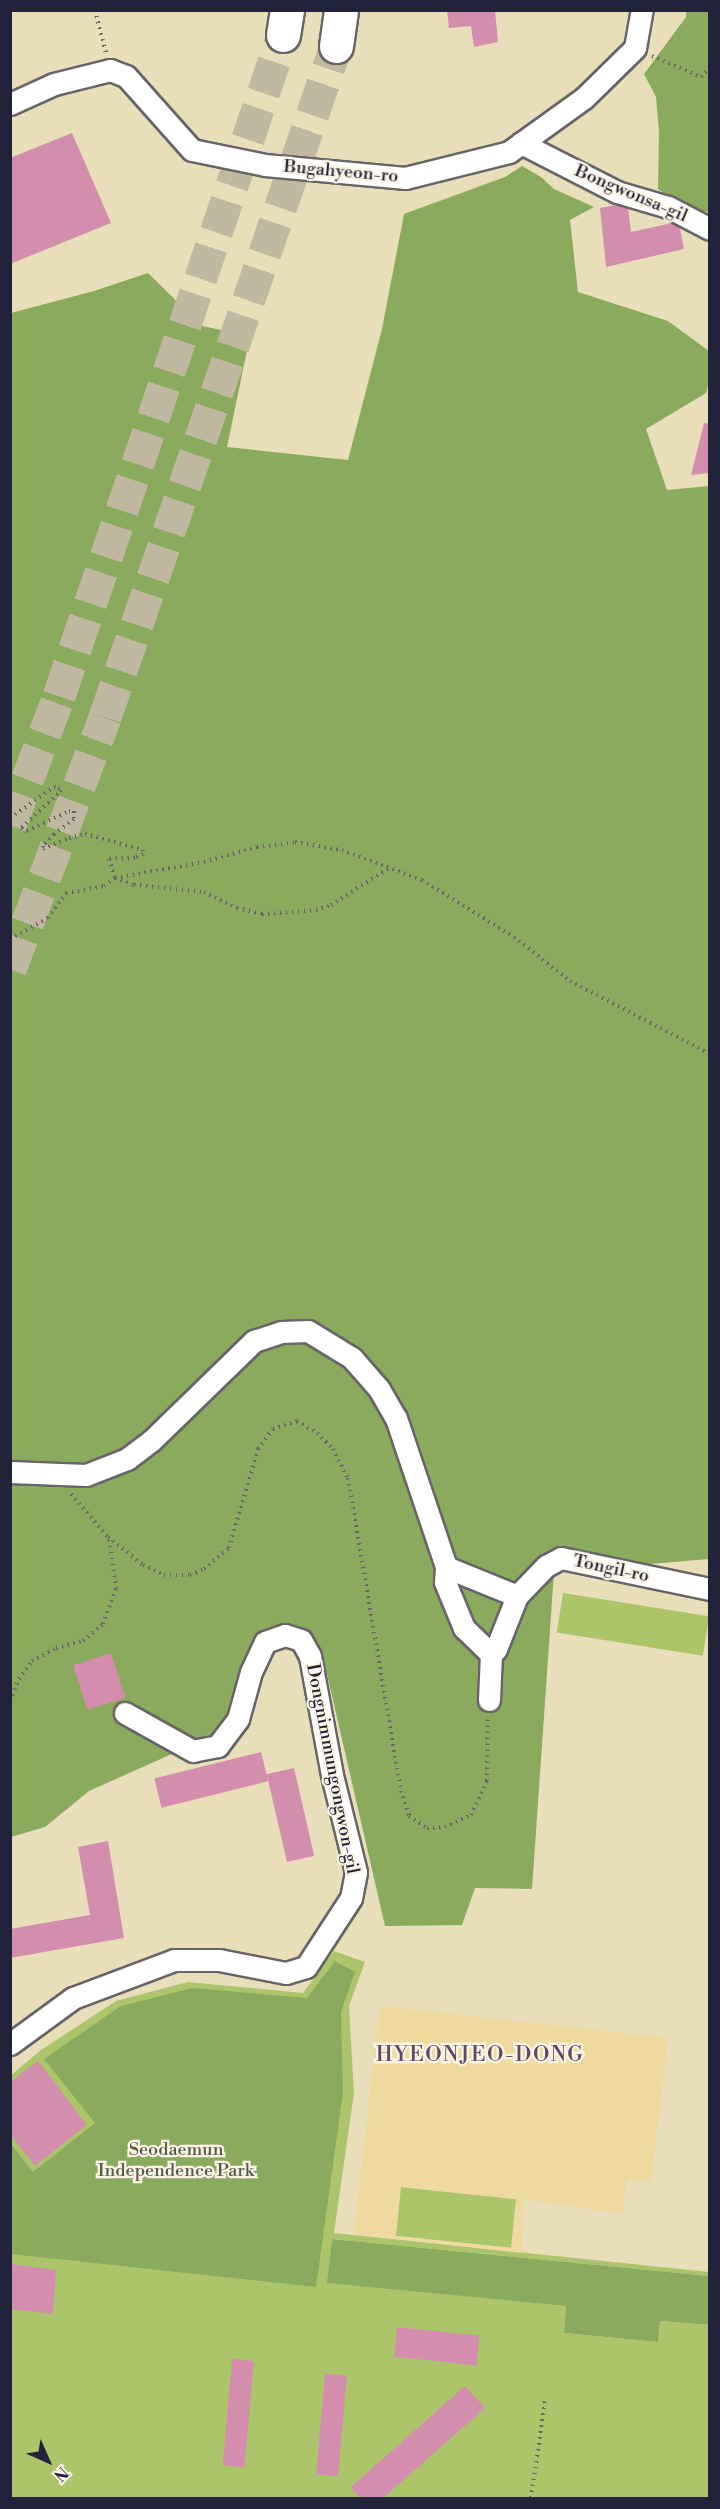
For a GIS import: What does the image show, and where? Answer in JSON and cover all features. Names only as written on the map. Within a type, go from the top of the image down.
[{"type":"main road","points":[[336,46],[341,10]]},
{"type":"street","name":"Bugahyeon-ro","points":[[10,104],[54,84],[110,70],[126,76],[192,150],[265,165],[405,178],[509,152],[584,98],[635,48],[642,10]]},
{"type":"street","name":"Bongwonsa-gil","points":[[521,143],[617,192],[668,207],[710,229]]},
{"type":"street","points":[[10,1472],[86,1475],[127,1459],[151,1441],[254,1341],[281,1332],[308,1331],[352,1358],[379,1389],[400,1428],[446,1567],[445,1582],[464,1628],[491,1654]]},
{"type":"street","name":"Tongil-ro","points":[[517,1596],[546,1566],[561,1558],[710,1589]]},
{"type":"street","points":[[446,1567],[492,1588],[517,1596],[496,1649],[491,1654],[489,1700]]},
{"type":"street","name":"Dongnimmungongwon-gil","points":[[10,2044],[73,1998],[174,1960],[219,1959],[286,1972],[306,1966],[351,1898],[356,1872],[332,1774],[310,1656],[302,1640],[285,1635],[265,1642],[251,1672],[238,1719],[218,1746],[193,1751],[125,1713]]},
{"type":"path","points":[[95,10],[102,38]]},
{"type":"path","points":[[646,53],[701,77],[710,68]]},
{"type":"path","points":[[10,818],[54,787],[58,788],[61,790],[58,794],[24,825],[23,830],[35,828],[69,811],[74,811],[74,819],[54,834],[43,849],[85,834],[143,850],[143,854],[135,858],[109,859],[115,878]]},
{"type":"path","points":[[10,939],[48,918],[66,893],[104,886],[115,878],[204,862],[256,847],[295,842],[342,850],[422,880],[514,937],[570,981],[590,993],[636,1013],[681,1041],[710,1054]]},
{"type":"path","points":[[115,878],[134,885],[204,892],[237,908],[262,914],[316,910],[331,905],[390,868]]},
{"type":"path","points":[[52,1474],[108,1536],[143,1565],[164,1575],[190,1575],[204,1569],[229,1548],[258,1449],[273,1429],[297,1420],[317,1433],[333,1449],[348,1478],[401,1791],[409,1816],[427,1828],[445,1827],[471,1815],[487,1781],[489,1700]]},
{"type":"path","points":[[10,1701],[19,1679],[32,1661],[56,1648],[83,1641],[103,1624],[116,1589],[108,1536]]},
{"type":"path","points":[[531,2499],[545,2401]]},
{"type":"green space","points":[[686,11],[709,11],[709,212],[686,209],[658,189],[659,132],[656,97],[644,74],[686,17]]},
{"type":"green space","points":[[522,166],[541,177],[554,189],[594,207],[570,220],[578,292],[668,321],[709,351],[709,383],[706,393],[646,429],[667,490],[709,486],[709,1559],[554,1572],[532,1889],[475,1888],[462,1925],[385,1926],[327,1674],[307,1633],[260,1638],[233,1716],[216,1738],[192,1745],[89,1791],[45,1827],[11,1837],[11,313],[94,291],[148,273],[202,326],[250,336],[227,447],[348,460],[382,329],[404,214],[505,177]]},
{"type":"green space","points":[[563,1593],[709,1616],[703,1656],[557,1633]]},
{"type":"green space","name":"Seodaemun Independence Park","points":[[334,1951],[365,1962],[349,2006],[354,2093],[334,2233],[709,2272],[709,2276],[332,2239],[328,2282],[566,2306],[564,2333],[658,2342],[660,2321],[709,2325],[709,2498],[11,2498],[10,2076],[41,2050],[116,2001],[188,1982],[303,1993]]},
{"type":"green space","points":[[335,1961],[355,1972],[341,2012],[343,2092],[316,2287],[11,2254],[11,2144],[33,2172],[95,2123],[44,2059],[121,2006],[192,1988],[307,1998]]},
{"type":"green space","points":[[400,2187],[517,2199],[512,2248],[395,2236]]},
{"type":"green space","points":[[332,2239],[709,2276],[709,2325],[660,2321],[658,2342],[564,2333],[566,2306],[327,2283]]},
{"type":"sand","points":[[380,2006],[668,2038],[651,2181],[627,2179],[622,2214],[523,2199],[522,2253],[354,2234]],"holes":[[[401,2187],[516,2199],[511,2248],[396,2236]]]},
{"type":"building","points":[[447,10],[495,10],[498,42],[474,47],[471,26],[449,28]]},
{"type":"building","points":[[72,133],[111,223],[10,264],[10,158]]},
{"type":"building","points":[[617,205],[628,208],[631,232],[672,223],[680,228],[684,249],[606,267],[600,208]]},
{"type":"building","points":[[704,423],[710,424],[710,473],[691,475]]},
{"type":"building","points":[[111,1653],[126,1698],[87,1710],[73,1665]]},
{"type":"building","points":[[261,1752],[268,1781],[162,1808],[154,1779]]},
{"type":"building","points":[[294,1768],[314,1856],[287,1862],[267,1774]]},
{"type":"building","points":[[108,1841],[124,1938],[10,1958],[10,1929],[90,1915],[78,1847]]},
{"type":"building","points":[[38,2061],[87,2125],[35,2166],[10,2134],[10,2082]]},
{"type":"building","points":[[10,2264],[56,2270],[53,2314],[10,2309]]},
{"type":"building","points":[[397,2327],[480,2336],[476,2366],[394,2357]]},
{"type":"building","points":[[232,2359],[254,2361],[245,2468],[223,2466]]},
{"type":"building","points":[[325,2374],[347,2376],[338,2477],[316,2475]]},
{"type":"building","points":[[465,2386],[485,2408],[382,2499],[360,2499],[351,2487]]},
{"type":"tunnel","points":[[10,825],[59,696],[283,35]]},
{"type":"tunnel","points":[[10,969],[105,717],[336,46]]},
{"type":"district","name":"HYEONJEO-DONG","points":[[480,2055]]}]
